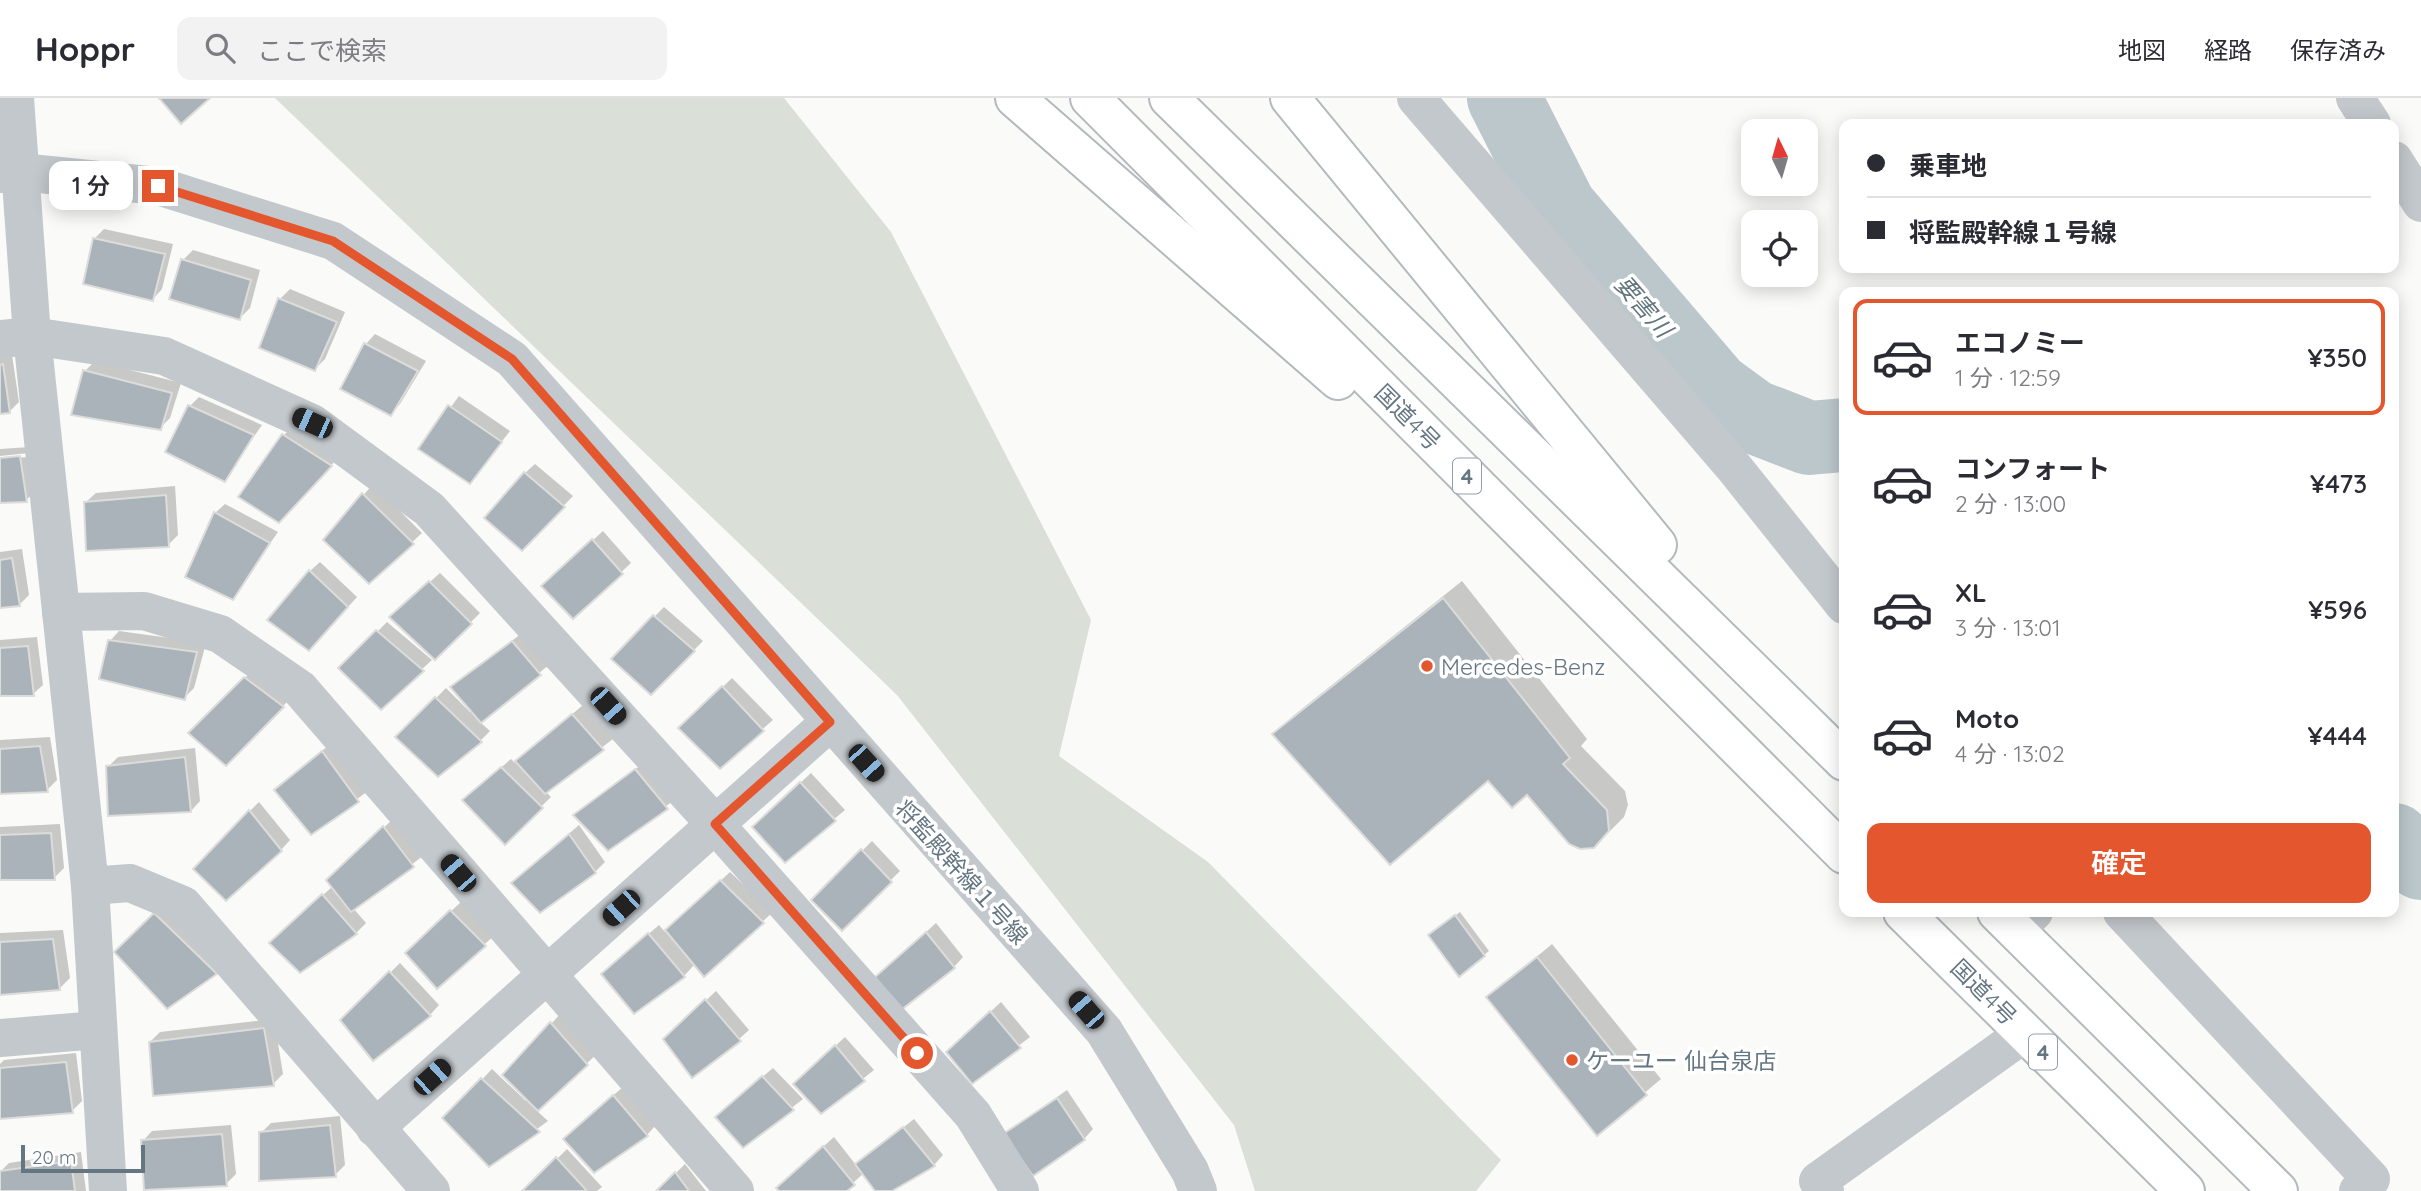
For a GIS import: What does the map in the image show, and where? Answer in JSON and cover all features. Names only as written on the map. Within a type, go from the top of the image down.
[{"type":"highway","points":[[1015,98],[1588,598]]},
{"type":"highway","name":"国道4号","points":[[1090,98],[1839,849]]},
{"type":"highway","points":[[1169,98],[1839,756]]},
{"type":"highway","points":[[1290,98],[1788,704]]},
{"type":"highway","name":"国道4号","points":[[1908,917],[2185,1191]]},
{"type":"highway","points":[[2015,918],[2278,1191]]},
{"type":"street","points":[[15,98],[10,173],[16,338],[61,612],[90,886],[108,1191]]},
{"type":"street","points":[[1416,98],[1732,465],[1839,599]]},
{"type":"street","points":[[2355,98],[2369,119]]},
{"type":"street","points":[[2399,168],[2421,203]]},
{"type":"street","name":"将監殿幹線１号線","points":[[10,173],[158,186],[333,241],[512,359],[1104,1031],[1190,1171],[1198,1191]]},
{"type":"street","points":[[16,338],[164,356],[312,423],[429,509],[715,824],[972,1115],[1020,1191]]},
{"type":"street","points":[[61,612],[144,611],[220,634],[300,689],[735,1191]]},
{"type":"street","points":[[376,1128],[830,722]]},
{"type":"street","points":[[90,886],[130,883],[183,905],[431,1191]]},
{"type":"street","points":[[2127,917],[2371,1187]]},
{"type":"street","points":[[0,1038],[98,1030]]},
{"type":"street","points":[[1825,1191],[1818,1181],[2025,1033]]},
{"type":"shaded area","points":[[275,98],[784,98],[891,232],[1091,620],[1059,756],[1208,862],[1501,1160],[1476,1191],[1255,1191],[1234,1125],[897,695]]},
{"type":"building","points":[[159,98],[210,98],[181,124]]},
{"type":"building","points":[[93,238],[165,254],[153,301],[83,284]]},
{"type":"building","points":[[181,259],[251,280],[240,320],[169,299]]},
{"type":"building","points":[[278,298],[337,322],[315,371],[259,348]]},
{"type":"building","points":[[364,343],[418,371],[391,416],[340,389]]},
{"type":"building","points":[[3,364],[10,413],[0,414],[0,365]]},
{"type":"building","points":[[83,370],[172,393],[161,430],[71,415]]},
{"type":"building","points":[[188,405],[254,435],[225,482],[165,452]]},
{"type":"building","points":[[448,405],[502,442],[470,484],[418,449]]},
{"type":"building","points":[[282,434],[332,466],[279,523],[238,497]]},
{"type":"building","points":[[20,456],[27,502],[0,503],[0,458]]},
{"type":"building","points":[[524,472],[565,507],[522,551],[484,518]]},
{"type":"building","points":[[362,493],[414,544],[369,584],[323,540]]},
{"type":"building","points":[[166,495],[169,547],[86,551],[84,502]]},
{"type":"building","points":[[214,512],[270,543],[233,600],[185,577]]},
{"type":"building","points":[[592,539],[623,574],[573,619],[541,586]]},
{"type":"building","points":[[12,558],[20,606],[0,608],[0,560]]},
{"type":"building","points":[[309,570],[348,607],[309,651],[267,620]]},
{"type":"building","points":[[429,581],[472,624],[435,660],[389,617]]},
{"type":"building","name":"Mercedes-Benz","points":[[1443,598],[1570,758],[1563,764],[1607,810],[1609,831],[1594,848],[1580,849],[1569,844],[1527,795],[1512,808],[1488,781],[1390,865],[1272,734]]},
{"type":"building","points":[[653,615],[695,651],[651,695],[611,659]]},
{"type":"building","points":[[376,630],[424,671],[381,710],[338,668]]},
{"type":"building","points":[[108,640],[197,652],[185,700],[99,679]]},
{"type":"building","points":[[512,641],[541,675],[481,723],[450,687]]},
{"type":"building","points":[[28,646],[34,696],[0,696],[0,648]]},
{"type":"building","points":[[244,677],[284,707],[226,766],[188,733]]},
{"type":"building","points":[[722,686],[764,731],[720,769],[678,728]]},
{"type":"building","points":[[435,697],[482,742],[438,777],[395,737]]},
{"type":"building","points":[[572,714],[604,750],[545,794],[515,761]]},
{"type":"building","points":[[40,746],[48,792],[0,794],[0,749]]},
{"type":"building","points":[[322,751],[359,802],[311,835],[274,790]]},
{"type":"building","points":[[185,757],[191,812],[108,816],[106,766]]},
{"type":"building","points":[[501,767],[543,808],[505,845],[462,800]]},
{"type":"building","points":[[635,769],[668,809],[608,851],[573,815]]},
{"type":"building","points":[[800,782],[836,821],[785,863],[752,827]]},
{"type":"building","points":[[249,810],[282,851],[226,901],[193,869]]},
{"type":"building","points":[[383,826],[414,867],[351,912],[326,880]]},
{"type":"building","points":[[51,833],[55,880],[0,880],[0,835]]},
{"type":"building","points":[[569,834],[596,873],[540,913],[511,883]]},
{"type":"building","points":[[861,849],[892,882],[842,931],[811,900]]},
{"type":"building","points":[[720,880],[764,923],[704,977],[665,930]]},
{"type":"building","points":[[322,894],[357,934],[300,973],[269,943]]},
{"type":"building","points":[[450,910],[486,946],[437,989],[405,953]]},
{"type":"building","points":[[154,913],[217,974],[167,1009],[114,952]]},
{"type":"building","points":[[1455,915],[1485,956],[1459,977],[1428,935]]},
{"type":"building","points":[[926,932],[955,968],[901,1010],[875,977]]},
{"type":"building","points":[[648,933],[685,977],[634,1014],[601,974]]},
{"type":"building","points":[[53,939],[60,990],[0,995],[0,942]]},
{"type":"building","points":[[1537,957],[1647,1095],[1597,1136],[1486,997]]},
{"type":"building","points":[[389,971],[431,1016],[373,1061],[340,1020]]},
{"type":"building","points":[[705,999],[741,1041],[692,1078],[663,1039]]},
{"type":"building","points":[[990,1011],[1021,1048],[972,1084],[946,1052]]},
{"type":"building","points":[[550,1022],[588,1065],[538,1111],[502,1075]]},
{"type":"building","points":[[264,1028],[274,1086],[153,1096],[149,1042]]},
{"type":"building","points":[[835,1045],[865,1081],[821,1114],[793,1084]]},
{"type":"building","points":[[66,1062],[73,1113],[0,1119],[0,1068]]},
{"type":"building","points":[[762,1076],[794,1110],[743,1148],[715,1117]]},
{"type":"building","points":[[481,1078],[540,1132],[489,1167],[442,1118]]},
{"type":"building","points":[[613,1095],[648,1136],[594,1173],[563,1139]]},
{"type":"building","points":[[1057,1098],[1085,1140],[1033,1176],[1003,1134]]},
{"type":"building","points":[[330,1125],[336,1177],[259,1181],[259,1132]]},
{"type":"building","points":[[903,1127],[935,1166],[892,1191],[875,1191],[855,1164]]},
{"type":"building","points":[[222,1134],[227,1186],[144,1190],[141,1140]]},
{"type":"building","points":[[823,1146],[855,1185],[847,1191],[779,1191],[776,1188]]},
{"type":"building","points":[[556,1157],[587,1191],[522,1191]]},
{"type":"building","points":[[71,1161],[75,1191],[0,1191],[0,1171]]},
{"type":"building","points":[[675,1172],[689,1191],[656,1191]]},
{"type":"waterway","name":"要害川","points":[[1504,98],[1560,208],[1715,389],[1752,416],[1809,438],[1839,435]]},
{"type":"waterway","name":"要害川","points":[[2399,844],[2421,863]]},
{"type":"place","name":"Mercedes-Benz","points":[[1427,666]]},
{"type":"place","name":"ケーユー 仙台泉店","points":[[1572,1060]]},
{"type":"route","points":[[158,186],[333,241],[400,285],[512,359],[636,500],[830,722],[715,824],[917,1053]]}]
